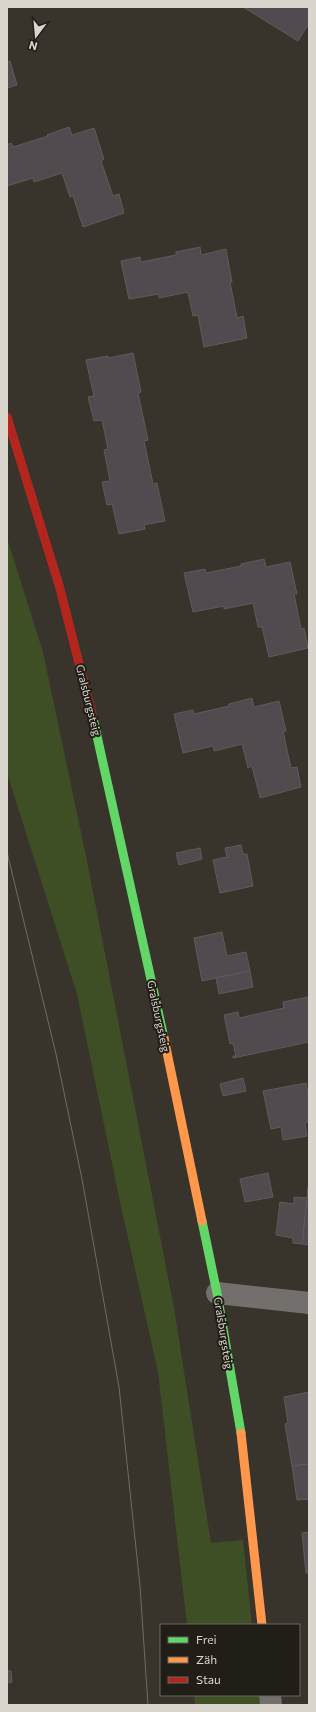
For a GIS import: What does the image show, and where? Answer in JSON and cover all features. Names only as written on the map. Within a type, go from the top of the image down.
[{"type":"street","name":"Gralsburgsteig","points":[[7,417],[59,585],[87,691],[121,838],[217,1293],[240,1427],[262,1624]]},
{"type":"street","points":[[217,1293],[309,1303]]},
{"type":"green space","points":[[7,538],[43,652],[87,861],[174,1308],[211,1543],[243,1540],[252,1624],[187,1624],[158,1372],[120,1202],[77,994],[7,773]]},
{"type":"green space","points":[[194,1696],[259,1696],[260,1705],[195,1705]]},
{"type":"building","points":[[243,7],[309,7],[309,23],[298,41]]},
{"type":"building","points":[[10,61],[17,85],[7,88],[7,62]]},
{"type":"building","points":[[69,127],[72,135],[94,128],[104,159],[101,161],[113,196],[119,194],[124,213],[83,227],[73,196],[70,197],[62,173],[34,182],[33,178],[7,186],[7,145],[11,143],[13,147],[48,136],[47,135]]},
{"type":"building","points":[[200,247],[201,255],[226,249],[232,282],[230,282],[237,318],[243,316],[247,338],[204,347],[198,315],[193,316],[188,292],[159,298],[159,294],[129,299],[121,261],[140,257],[141,262],[176,255],[176,252]]},
{"type":"building","points":[[133,353],[141,392],[138,393],[148,440],[144,441],[153,484],[157,483],[165,521],[144,525],[145,529],[119,534],[112,504],[107,505],[102,482],[110,481],[104,450],[108,449],[102,420],[94,421],[88,397],[94,396],[86,360],[108,356],[108,358]]},
{"type":"building","points":[[264,559],[266,567],[290,562],[297,594],[294,594],[301,629],[304,628],[308,648],[269,657],[262,627],[258,627],[253,603],[224,609],[224,606],[193,612],[184,573],[205,569],[206,573],[241,566],[241,564]]},
{"type":"building","points":[[252,698],[254,707],[279,701],[286,731],[283,731],[291,768],[297,767],[301,787],[260,798],[252,766],[248,768],[242,744],[214,751],[213,746],[183,753],[174,714],[193,710],[194,714],[229,706],[229,704]]},
{"type":"building","points":[[241,845],[243,854],[247,854],[253,886],[220,893],[213,860],[227,857],[225,848]]},
{"type":"building","points":[[200,848],[202,859],[179,865],[176,853]]},
{"type":"building","points":[[222,932],[227,956],[246,952],[250,971],[202,981],[194,938]]},
{"type":"building","points":[[250,971],[253,987],[219,994],[216,978]]},
{"type":"building","points":[[308,997],[309,1042],[233,1058],[233,1056],[236,1056],[233,1043],[230,1044],[224,1015],[238,1012],[239,1018],[284,1008],[283,1002]]},
{"type":"building","points":[[243,1078],[246,1091],[223,1096],[220,1084]]},
{"type":"building","points":[[306,1083],[309,1099],[309,1122],[305,1123],[307,1136],[283,1140],[281,1127],[271,1129],[263,1091]]},
{"type":"building","points":[[268,1173],[273,1197],[245,1202],[240,1179]]},
{"type":"building","points":[[309,1187],[309,1245],[302,1244]]},
{"type":"building","points":[[294,1197],[307,1198],[302,1244],[293,1243],[293,1238],[276,1235],[280,1202],[294,1204]]},
{"type":"building","points":[[309,1392],[309,1464],[292,1466],[285,1424],[288,1423],[284,1397]]},
{"type":"building","points":[[309,1464],[309,1499],[297,1500],[292,1466]]},
{"type":"building","points":[[309,1532],[309,1573],[306,1573],[302,1533]]},
{"type":"building","points":[[7,1671],[11,1671],[12,1682],[7,1683]]},
{"type":"tram line","points":[[7,852],[56,1054],[82,1179],[119,1387],[140,1586],[148,1705]]},
{"type":"traffic: fast","points":[[93,718],[164,1038]]},
{"type":"traffic: fast","points":[[202,1221],[217,1293],[241,1433]]},
{"type":"traffic: slow","points":[[164,1038],[202,1221]]},
{"type":"traffic: slow","points":[[241,1433],[262,1624]]},
{"type":"traffic: jam","points":[[7,417],[59,585],[93,718]]}]
